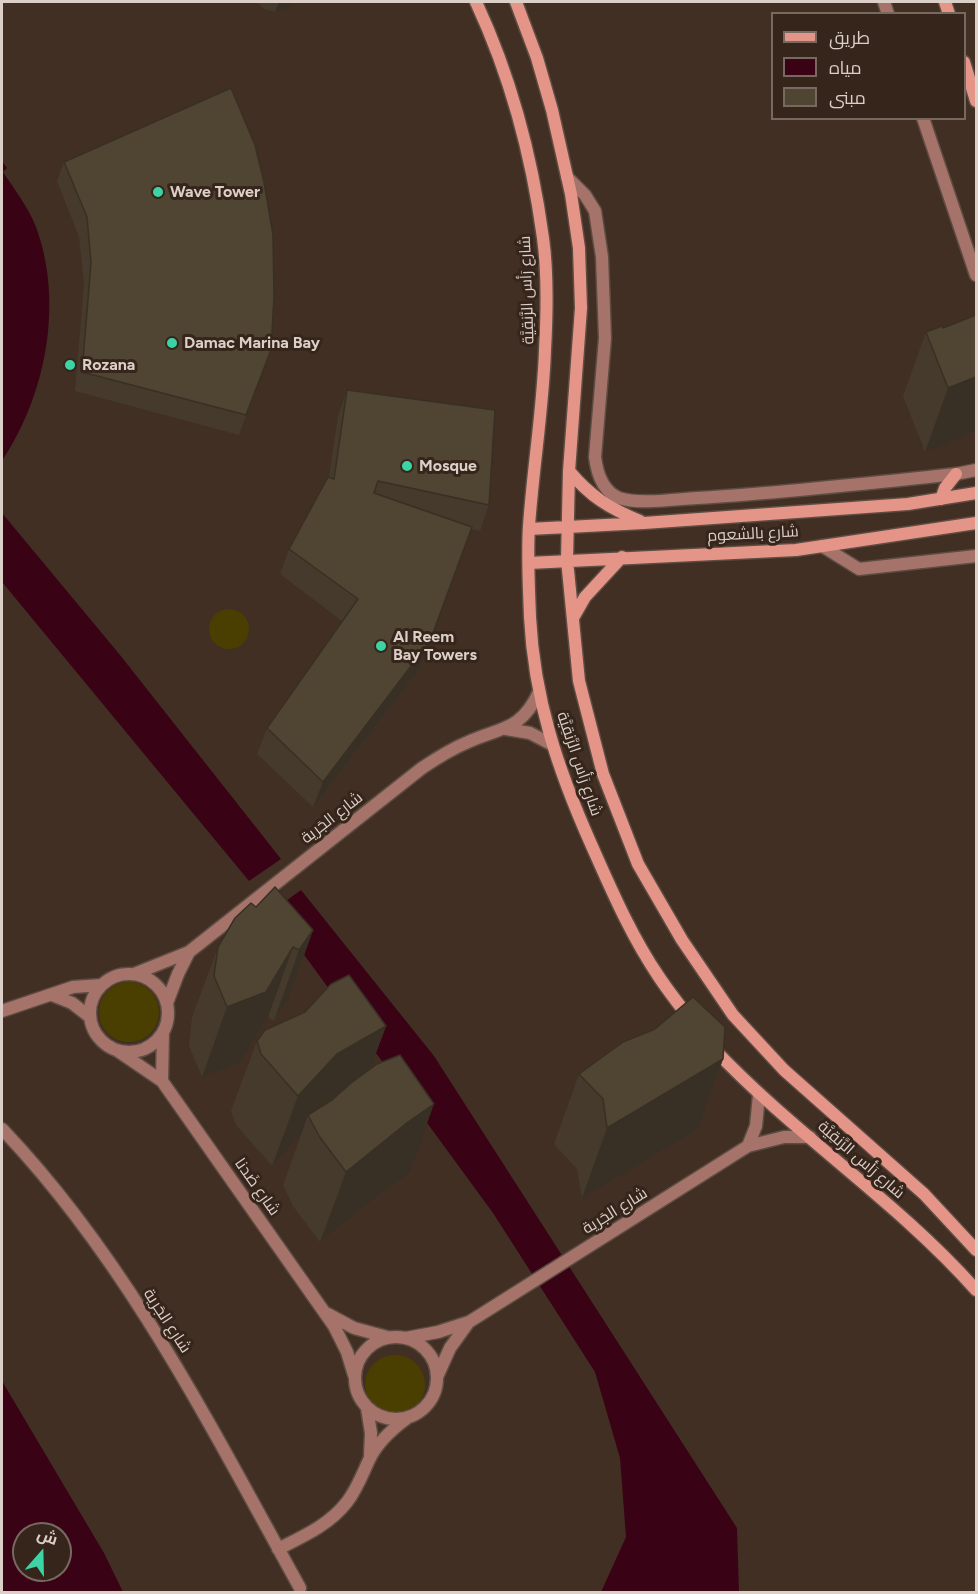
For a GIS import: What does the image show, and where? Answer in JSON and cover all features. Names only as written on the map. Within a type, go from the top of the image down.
[{"type":"street","name":"شارع رَأس الرَّنقِيَّة","points":[[476,2],[493,38],[514,106],[530,165],[544,240],[545,353],[529,529],[531,620],[539,693],[551,744],[581,822],[615,900],[658,975],[699,1032],[759,1095],[932,1244],[976,1290]]},
{"type":"street","name":"شارع رَأس الرَّنقِيَّة","points":[[516,2],[539,66],[567,177],[579,248],[581,308],[569,471],[567,560],[579,681],[603,774],[638,864],[682,940],[733,1015],[784,1070],[924,1194],[976,1250]]},
{"type":"street","points":[[966,68],[976,101]]},
{"type":"street","points":[[923,120],[976,275]]},
{"type":"street","points":[[567,177],[585,195],[595,211],[599,228],[605,298],[605,338],[595,457],[597,471],[603,485],[610,492],[617,497],[629,500],[759,495],[976,470]]},
{"type":"street","points":[[569,471],[584,489],[603,504],[644,523]]},
{"type":"street","points":[[941,499],[948,483],[956,474]]},
{"type":"street","name":"شارع بالشعوم","points":[[529,529],[908,504],[976,494]]},
{"type":"street","name":"شارع بالشعوم","points":[[529,562],[796,549],[976,523]]},
{"type":"street","points":[[822,546],[859,569],[976,556]]},
{"type":"street","points":[[573,619],[585,597],[622,557]]},
{"type":"street","name":"شارع الجَرية","points":[[134,974],[189,952],[437,757],[471,740],[506,729],[522,717],[539,693]]},
{"type":"street","points":[[506,729],[530,733],[551,744]]},
{"type":"street","name":"شارع الجَرية","points":[[167,1003],[189,952]]},
{"type":"street","points":[[162,1082],[163,1032],[168,1013],[163,995],[151,981],[134,974],[111,978],[95,994],[90,1005],[90,1017],[99,1038],[108,1046],[129,1052],[148,1047],[163,1032]]},
{"type":"street","points":[[2,1011],[73,987],[102,985]]},
{"type":"street","points":[[52,994],[72,1004],[90,1017]]},
{"type":"street","name":"شارع ضَدنا","points":[[118,1050],[162,1082],[325,1312],[342,1341],[354,1376]]},
{"type":"street","points":[[748,1146],[758,1116],[759,1095]]},
{"type":"street","name":"شارع الجَرية","points":[[2,1129],[44,1176],[145,1317],[199,1406],[300,1588]]},
{"type":"street","name":"شارع الجَرية","points":[[406,1338],[438,1332],[469,1322],[748,1146],[778,1137],[810,1137]]},
{"type":"street","name":"شارع ضَدنا","points":[[325,1312],[354,1328],[390,1338]]},
{"type":"street","name":"شارع الجَرية","points":[[437,1377],[450,1348],[469,1322]]},
{"type":"street","points":[[278,1549],[320,1527],[340,1510],[356,1489],[369,1459],[386,1437],[406,1418],[427,1406],[433,1396],[437,1377],[433,1361],[417,1343],[406,1338],[390,1338],[372,1345],[363,1353],[357,1364],[354,1376],[355,1387],[367,1408],[371,1433],[369,1459]]},
{"type":"street","points":[[367,1408],[386,1418],[406,1418]]},
{"type":"shaded area","points":[[229,609],[237,610],[243,615],[248,621],[248,637],[243,643],[237,648],[229,649],[221,648],[215,643],[210,637],[209,629],[210,621],[215,615],[221,610]]},
{"type":"shaded area","points":[[123,982],[135,982],[146,987],[154,995],[159,1012],[157,1024],[146,1037],[135,1042],[123,1042],[112,1037],[104,1029],[99,1018],[99,1006],[104,995],[112,987]]},
{"type":"shaded area","points":[[389,1355],[401,1355],[412,1360],[420,1368],[425,1385],[423,1397],[412,1410],[401,1415],[389,1415],[378,1410],[370,1402],[365,1391],[365,1379],[370,1368],[378,1360]]},
{"type":"water","points":[[2,161],[7,168],[3,172],[36,227],[49,286],[49,317],[46,348],[30,407],[2,461]]},
{"type":"water","points":[[2,513],[120,655],[281,859],[249,881],[2,582]]},
{"type":"water","points":[[301,890],[434,1056],[737,1528],[739,1592],[601,1592],[626,1537],[620,1458],[595,1372],[493,1213],[272,911]]},
{"type":"water","points":[[2,1381],[104,1553],[123,1592],[2,1592]]},
{"type":"building","points":[[231,88],[255,145],[273,235],[274,297],[271,350],[246,415],[82,372],[91,263],[87,217],[64,162]]},
{"type":"building","points":[[976,315],[976,377],[948,388],[926,332]]},
{"type":"building","points":[[347,390],[495,410],[489,505],[378,481],[374,493],[472,527],[430,641],[323,782],[267,728],[358,599],[289,549],[328,477],[334,479]]},
{"type":"building","points":[[275,887],[313,930],[299,950],[293,947],[266,992],[227,1007],[214,976],[218,947],[235,918],[251,903],[256,907]]},
{"type":"building","points":[[349,975],[386,1026],[337,1054],[298,1096],[261,1054],[257,1041],[265,1030],[305,1012],[331,984]]},
{"type":"building","points":[[693,997],[725,1027],[723,1059],[607,1128],[603,1099],[579,1074],[623,1042],[655,1029]]},
{"type":"building","points":[[400,1055],[434,1104],[346,1172],[319,1136],[308,1115],[332,1100],[377,1064]]},
{"type":"place","name":"Wave Tower","points":[[158,192]]},
{"type":"place","name":"Damac Marina Bay","points":[[172,343]]},
{"type":"place","name":"Rozana","points":[[70,365]]},
{"type":"place","name":"Mosque","points":[[407,466]]},
{"type":"place","name":"Al Reem Bay Towers","points":[[381,646]]}]
